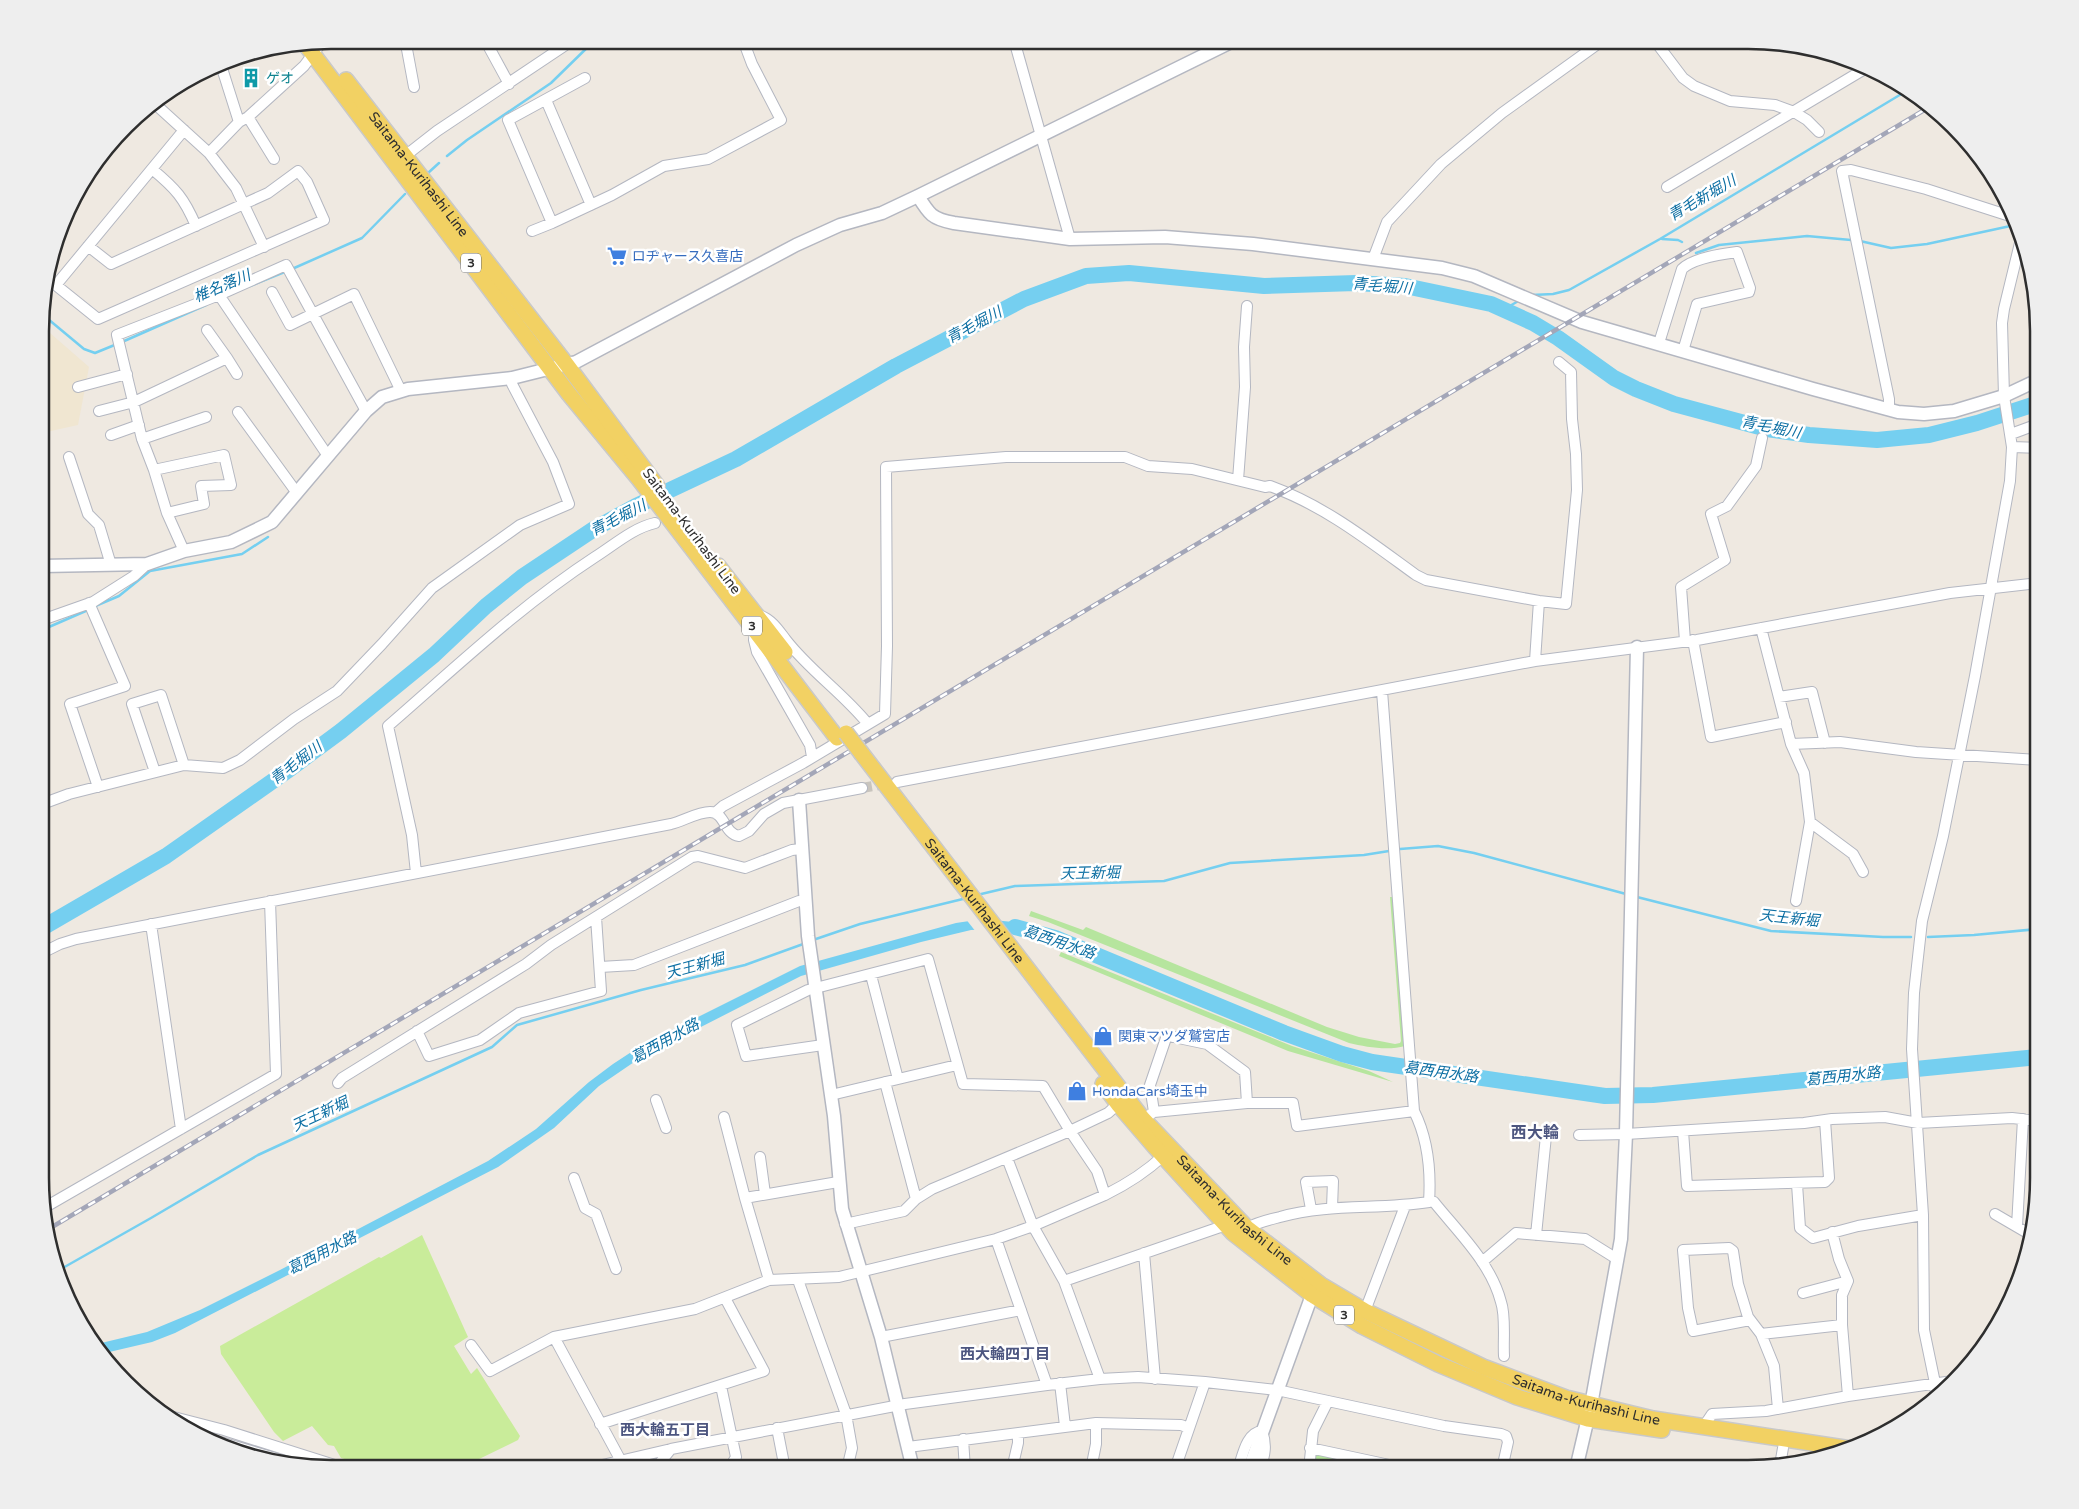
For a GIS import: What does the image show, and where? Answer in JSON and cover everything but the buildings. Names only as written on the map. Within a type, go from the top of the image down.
[{"type":"main road","name":"Saitama-Kurihashi Line","points":[[318,49],[405,156],[567,365],[643,477],[665,515],[858,757],[1002,944],[1247,1228],[1316,1290],[1483,1367],[1566,1398],[1590,1412],[1653,1419],[1837,1446]]},
{"type":"main road","name":"Saitama-Kurihashi Line","points":[[318,49],[551,369],[607,442],[643,477]]},
{"type":"main road","name":"Saitama-Kurihashi Line","points":[[665,515],[756,614],[841,736]]},
{"type":"main road","name":"Saitama-Kurihashi Line","points":[[1002,944],[1050,1016],[1076,1045],[1118,1104],[1233,1233],[1316,1290],[1362,1326],[1438,1364],[1517,1397],[1813,1453]]},
{"type":"street","points":[[209,153],[239,122],[248,117],[304,66],[314,49]]},
{"type":"street","points":[[409,49],[414,87]]},
{"type":"street","points":[[490,49],[509,84]]},
{"type":"street","points":[[405,156],[437,131],[560,49]]},
{"type":"street","points":[[532,231],[552,224],[591,205],[664,166],[708,158],[781,120],[752,64],[746,49]]},
{"type":"street","points":[[1016,49],[1070,239]]},
{"type":"street","points":[[49,566],[147,564],[184,551],[231,542],[272,522],[366,411],[382,397],[401,391],[512,378],[567,365],[626,336],[796,245],[840,225],[882,212],[918,196],[1217,49]]},
{"type":"street","points":[[1373,259],[1388,222],[1441,164],[1502,113],[1590,49]]},
{"type":"street","points":[[1662,49],[1683,78],[1694,86],[1730,101],[1775,106],[1794,112],[1807,120],[1819,132]]},
{"type":"street","points":[[221,71],[239,122]]},
{"type":"street","points":[[1667,187],[1860,72]]},
{"type":"street","points":[[552,224],[508,120],[585,78]]},
{"type":"street","points":[[546,100],[591,205]]},
{"type":"street","points":[[159,107],[209,153],[236,188],[264,246]]},
{"type":"street","points":[[248,117],[274,158]]},
{"type":"street","points":[[56,285],[184,130]]},
{"type":"street","points":[[152,169],[171,185],[186,202],[196,226]]},
{"type":"street","points":[[1889,410],[1890,399],[1842,171],[1850,170],[1926,189],[2005,214]]},
{"type":"street","points":[[53,283],[98,319],[324,220],[315,199],[298,171],[268,193],[111,264],[88,246]]},
{"type":"street","points":[[918,196],[930,215],[937,219],[1070,239],[1165,236],[1253,244],[1420,264],[1456,271],[1474,276],[1582,322],[1889,410],[1924,414],[1954,411],[2004,399],[2030,384]]},
{"type":"street","points":[[1935,1389],[1924,1330],[1923,1215],[1912,1013],[1922,921],[1943,836],[2010,481],[2012,447],[2004,399],[2002,323],[2018,250]]},
{"type":"street","points":[[1659,343],[1682,269],[1686,265],[1718,254],[1737,252],[1750,288],[1749,292],[1697,304],[1683,351]]},
{"type":"street","points":[[184,551],[167,513],[142,439],[117,335],[220,295],[286,266],[366,411]]},
{"type":"street","points":[[272,292],[290,325],[354,294],[401,391]]},
{"type":"street","points":[[220,295],[328,456]]},
{"type":"street","points":[[1238,480],[1245,387],[1244,347],[1247,306]]},
{"type":"street","points":[[207,330],[237,374]]},
{"type":"street","points":[[98,412],[134,402],[227,358]]},
{"type":"street","points":[[715,813],[723,806],[874,722],[885,714],[887,646],[886,467],[1006,457],[1125,457],[1148,466],[1192,469],[1265,487],[1270,486],[1307,501],[1338,518],[1416,575],[1426,580],[1539,601],[1566,604],[1577,490],[1571,372],[1560,362]]},
{"type":"street","points":[[78,387],[127,374]]},
{"type":"street","points":[[49,802],[184,765],[192,764],[208,768],[223,768],[240,760],[294,719],[338,691],[432,588],[520,524],[569,504],[552,462],[512,384],[512,378]]},
{"type":"street","points":[[238,412],[297,493]]},
{"type":"street","points":[[142,439],[206,417]]},
{"type":"street","points":[[111,435],[139,425]]},
{"type":"street","points":[[2010,430],[2030,426]]},
{"type":"street","points":[[1762,438],[1756,466],[1727,506],[1711,514],[1725,560],[1681,586],[1689,641],[1710,737],[1786,722]]},
{"type":"street","points":[[2012,447],[2030,448]]},
{"type":"street","points":[[154,470],[224,455],[231,485],[201,486],[204,504],[167,513]]},
{"type":"street","points":[[70,457],[88,514],[99,525],[111,565]]},
{"type":"street","points":[[416,873],[412,835],[388,726],[495,631],[553,585],[637,530],[665,515]]},
{"type":"street","points":[[49,617],[89,603],[134,576],[147,564]]},
{"type":"street","points":[[897,782],[1535,661],[1689,641],[1950,593],[2030,584]]},
{"type":"street","points":[[1535,661],[1539,601]]},
{"type":"street","points":[[89,603],[125,686],[70,704],[98,787]]},
{"type":"street","points":[[756,614],[766,618],[774,625],[800,659],[852,706],[868,724]]},
{"type":"street","points":[[1761,628],[1792,744],[1804,773],[1810,822],[1796,901]]},
{"type":"street","points":[[755,630],[754,640],[757,652],[810,745],[812,757]]},
{"type":"street","points":[[1578,1460],[1590,1412],[1621,1239],[1626,1134],[1637,647]]},
{"type":"street","points":[[1382,691],[1414,1111],[1418,1119],[1430,1167],[1429,1200]]},
{"type":"street","points":[[1779,697],[1812,692],[1825,743]]},
{"type":"street","points":[[155,772],[132,704],[161,695],[184,765]]},
{"type":"street","points":[[1792,744],[1840,742],[1916,752],[2030,759]]},
{"type":"street","points":[[49,950],[68,941],[151,924],[671,824],[705,812],[715,813],[724,821],[729,832],[739,836],[749,831],[764,814],[783,803],[862,788]]},
{"type":"street","points":[[799,800],[808,936],[834,1116],[838,1182],[845,1224],[862,1272],[881,1337],[911,1460]]},
{"type":"street","points":[[1810,822],[1853,854],[1863,872]]},
{"type":"street","points":[[338,1083],[342,1078],[526,964],[551,945],[692,857],[698,856],[745,868],[792,850],[802,849]]},
{"type":"street","points":[[50,1204],[276,1074],[270,901]]},
{"type":"street","points":[[600,967],[634,965],[799,901],[805,901]]},
{"type":"street","points":[[417,1031],[429,1056],[480,1040],[519,1013],[601,991],[596,917]]},
{"type":"street","points":[[151,924],[181,1129]]},
{"type":"street","points":[[823,1045],[746,1056],[737,1024],[814,988],[872,975],[928,959],[963,1084],[1043,1086],[1097,1171],[1105,1195]]},
{"type":"street","points":[[872,975],[898,1078]]},
{"type":"street","points":[[1247,1103],[1245,1072],[1207,1044],[1169,1036],[1166,1038],[1150,1085],[1148,1115],[1247,1103],[1293,1103],[1297,1126],[1414,1111]]},
{"type":"street","points":[[831,1095],[957,1065]]},
{"type":"street","points":[[885,1082],[916,1199]]},
{"type":"street","points":[[656,1100],[666,1128]]},
{"type":"street","points":[[845,1224],[904,1212],[916,1199],[932,1189],[1070,1131],[1108,1113],[1118,1104]]},
{"type":"street","points":[[724,1117],[769,1280]]},
{"type":"street","points":[[1579,1135],[1683,1131],[1885,1117],[1918,1123],[2030,1119]]},
{"type":"street","points":[[2018,1226],[2023,1119]]},
{"type":"street","points":[[1683,1131],[1687,1186],[1825,1182],[1829,1180],[1825,1120]]},
{"type":"street","points":[[1536,1235],[1546,1136]]},
{"type":"street","points":[[471,1344],[490,1371],[554,1337],[696,1309],[769,1280],[798,1280],[862,1272],[996,1239],[1033,1226],[1105,1195],[1134,1180],[1163,1156]]},
{"type":"street","points":[[760,1158],[765,1194]]},
{"type":"street","points":[[1007,1158],[1033,1226],[1064,1281],[1100,1379]]},
{"type":"street","points":[[574,1178],[586,1208],[596,1214],[616,1269]]},
{"type":"street","points":[[1311,1209],[1306,1182],[1333,1181],[1332,1208]]},
{"type":"street","points":[[745,1198],[838,1182]]},
{"type":"street","points":[[1797,1184],[1800,1228],[1813,1238],[1858,1226],[1923,1215]]},
{"type":"street","points":[[1247,1228],[1256,1223],[1311,1209],[1406,1206],[1429,1202],[1429,1200]]},
{"type":"street","points":[[1429,1200],[1434,1202],[1482,1262],[1502,1302],[1504,1356]]},
{"type":"street","points":[[1365,1311],[1406,1206]]},
{"type":"street","points":[[1994,1214],[2025,1231]]},
{"type":"street","points":[[1064,1281],[1226,1225]]},
{"type":"street","points":[[1832,1232],[1839,1259],[1848,1281],[1842,1295],[1842,1325],[1848,1396]]},
{"type":"street","points":[[1482,1262],[1516,1233],[1585,1239],[1617,1259]]},
{"type":"street","points":[[996,1239],[1047,1385]]},
{"type":"street","points":[[1750,1320],[1693,1331],[1688,1308],[1683,1250],[1729,1248],[1733,1251],[1738,1284],[1750,1320],[1761,1334],[1774,1366],[1778,1409]]},
{"type":"street","points":[[1144,1254],[1155,1378]]},
{"type":"street","points":[[798,1280],[846,1414],[852,1448],[849,1460]]},
{"type":"street","points":[[1803,1293],[1848,1281]]},
{"type":"street","points":[[1252,1460],[1316,1290]]},
{"type":"street","points":[[600,1424],[764,1371],[725,1298]]},
{"type":"street","points":[[881,1337],[1021,1310]]},
{"type":"street","points":[[1761,1334],[1842,1325]]},
{"type":"street","points":[[554,1337],[619,1460]]},
{"type":"street","points":[[624,1460],[846,1414],[1060,1383],[1100,1379],[1155,1378],[1277,1390],[1444,1426],[1501,1434],[1506,1436],[1508,1442],[1504,1460]]},
{"type":"street","points":[[1178,1460],[1205,1382]]},
{"type":"street","points":[[1060,1383],[1065,1426]]},
{"type":"street","points":[[1704,1426],[1712,1414],[1778,1409],[1848,1396],[1942,1383]]},
{"type":"street","points":[[721,1386],[736,1457],[734,1460]]},
{"type":"street","points":[[1309,1460],[1315,1424],[1328,1401]]},
{"type":"street","points":[[187,1421],[319,1460]]},
{"type":"street","points":[[908,1447],[1096,1423],[1180,1425],[1189,1428]]},
{"type":"street","points":[[1092,1460],[1096,1444],[1096,1423]]},
{"type":"street","points":[[777,1428],[783,1460]]},
{"type":"street","points":[[1242,1460],[1254,1433],[1262,1431]]},
{"type":"street","points":[[1262,1431],[1266,1440],[1266,1450],[1263,1460]]},
{"type":"street","points":[[1014,1460],[1018,1433]]},
{"type":"street","points":[[962,1439],[964,1460]]},
{"type":"street","points":[[1310,1448],[1361,1460]]},
{"type":"street","points":[[1781,1458],[1783,1448]]},
{"type":"street","points":[[662,1460],[671,1449]]},
{"type":"shaded area","points":[[49,332],[89,367],[78,425],[49,431]]},
{"type":"green space","points":[[1390,897],[1394,897],[1405,1046],[1391,1048],[1349,1043],[1029,916],[1031,911],[1083,930],[1086,927],[1327,1027],[1359,1037],[1395,1044],[1401,1041]]},
{"type":"green space","points":[[1061,952],[1292,1046],[1369,1071],[1393,1082],[1288,1051],[1059,956]]},
{"type":"green space","points":[[422,1235],[468,1337],[454,1346],[471,1374],[477,1368],[520,1436],[518,1440],[477,1460],[348,1460],[341,1458],[334,1446],[328,1445],[312,1426],[283,1441],[274,1432],[221,1354],[220,1346],[379,1257],[381,1258]]},
{"type":"green space","points":[[1316,1454],[1346,1460],[1316,1460]]},
{"type":"water","points":[[983,919],[1022,923],[1038,927],[1033,936],[1002,929],[971,930],[801,976],[640,1058],[599,1086],[554,1128],[498,1167],[175,1333],[152,1342],[109,1352],[102,1343],[147,1332],[200,1310],[488,1161],[536,1129],[589,1082],[642,1045],[800,966],[956,923]]},
{"type":"pier","points":[[983,916],[991,931],[976,932],[965,918]]},
{"type":"waterway","name":"椎名落川","points":[[447,156],[467,140],[551,83],[586,49]]},
{"type":"waterway","name":"青毛新堀川","points":[[1532,295],[1553,294],[1569,290],[1660,239],[1901,94]]},
{"type":"waterway","name":"椎名落川","points":[[428,173],[439,163]]},
{"type":"waterway","name":"椎名落川","points":[[292,269],[362,238],[405,194]]},
{"type":"waterway","points":[[1860,241],[1891,248],[1927,244],[2010,226]]},
{"type":"waterway","points":[[1696,253],[1719,245],[1807,236],[1851,240]]},
{"type":"waterway","points":[[1662,239],[1682,242]]},
{"type":"waterway","name":"椎名落川","points":[[250,286],[287,271]]},
{"type":"waterway","name":"青毛堀川","points":[[49,924],[166,856],[287,771],[341,731],[434,655],[486,606],[522,577],[594,529],[636,506],[736,459],[896,366],[1024,299],[1086,276],[1129,273],[1264,286],[1356,283],[1405,286],[1491,304],[1533,323],[1558,338],[1614,378],[1636,389],[1674,404],[1767,429],[1809,435],[1877,440],[1929,435],[1977,423],[2030,406]]},
{"type":"waterway","name":"青毛新堀川","points":[[1503,310],[1520,300]]},
{"type":"waterway","name":"椎名落川","points":[[122,342],[206,305]]},
{"type":"waterway","name":"椎名落川","points":[[49,320],[84,349],[95,353],[117,344]]},
{"type":"waterway","points":[[93,607],[119,596],[150,571],[242,554],[268,537]]},
{"type":"waterway","points":[[49,627],[88,610]]},
{"type":"waterway","name":"天王新堀","points":[[1400,849],[1438,846],[1474,853],[1626,894]]},
{"type":"waterway","name":"天王新堀","points":[[977,895],[1015,886],[1164,881],[1230,863],[1364,855],[1389,851]]},
{"type":"waterway","name":"天王新堀","points":[[1637,897],[1771,931],[1911,937]]},
{"type":"waterway","name":"天王新堀","points":[[813,940],[860,924],[967,898]]},
{"type":"waterway","name":"葛西用水路","points":[[1015,927],[1055,938],[1284,1033],[1342,1054],[1372,1062],[1605,1096],[1653,1095],[2030,1058]]},
{"type":"waterway","name":"天王新堀","points":[[1928,937],[2030,930]]},
{"type":"waterway","name":"天王新堀","points":[[64,1268],[258,1155],[492,1047],[517,1025],[641,990],[745,965],[806,943]]},
{"type":"tunnel","points":[[862,788],[891,783]]},
{"type":"railway","points":[[53,1226],[1924,110]]},
{"type":"place","name":"ゲオ","points":[[251,78]]},
{"type":"place","name":"ロヂャース久喜店","points":[[617,256]]},
{"type":"place","name":"関東マツダ鷲宮店","points":[[1103,1036]]},
{"type":"place","name":"HondaCars埼玉中","points":[[1077,1091]]},
{"type":"district","name":"西大輪","points":[[1535,1132]]},
{"type":"district","name":"西大輪四丁目","points":[[1005,1354]]},
{"type":"district","name":"西大輪五丁目","points":[[665,1430]]}]
